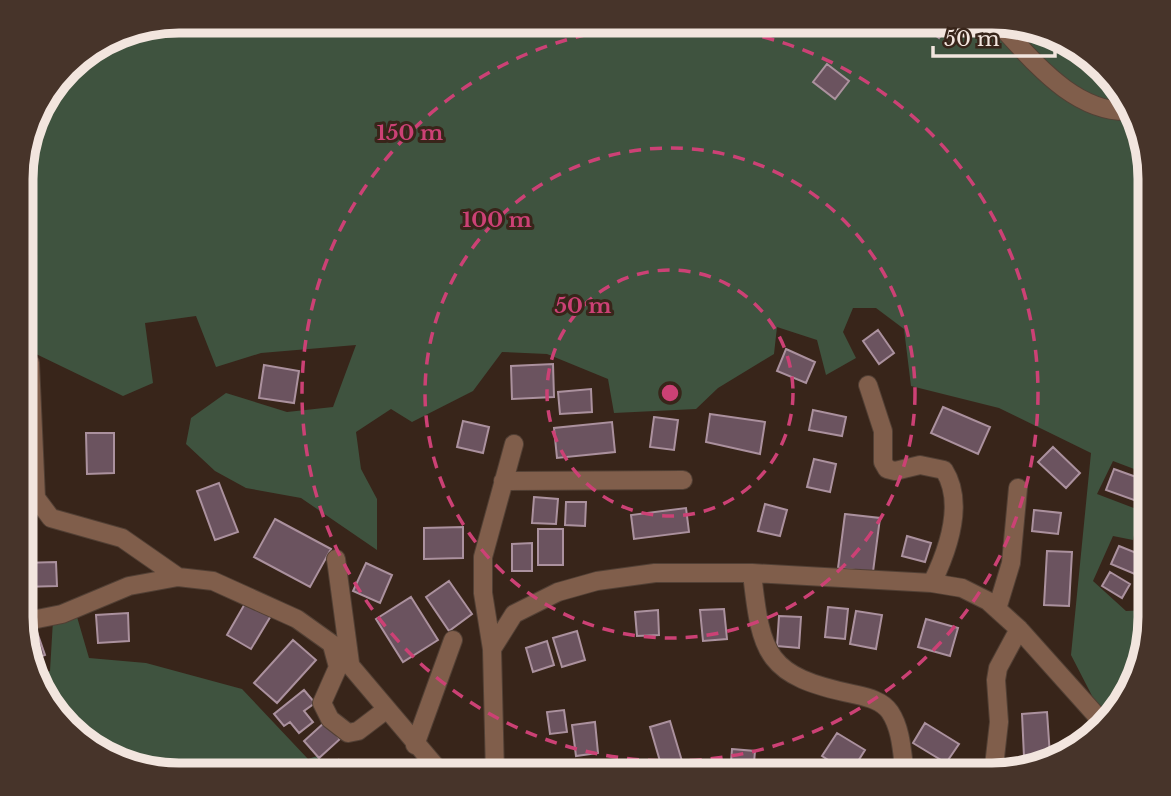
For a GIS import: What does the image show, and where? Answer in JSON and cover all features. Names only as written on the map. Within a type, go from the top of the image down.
[{"type":"street","points":[[1010,35],[1065,89],[1088,103],[1119,109]]},
{"type":"street","points":[[868,386],[883,431],[883,462],[887,469],[895,471],[930,465],[944,470],[953,486],[954,514],[940,566],[932,583]]},
{"type":"street","points":[[34,444],[36,498],[51,518],[122,538],[178,578]]},
{"type":"street","points":[[495,762],[492,649],[483,593],[483,557],[514,444]]},
{"type":"street","points":[[503,481],[683,480]]},
{"type":"street","points":[[997,609],[1011,563],[1018,488]]},
{"type":"street","points":[[336,559],[350,663]]},
{"type":"street","points":[[492,649],[514,614],[558,592],[597,581],[655,573],[752,573],[932,583],[975,593],[997,609],[1098,717]]},
{"type":"street","points":[[752,573],[757,612],[767,651],[778,666],[826,688],[873,698],[889,711],[898,731],[903,763]]},
{"type":"street","points":[[34,620],[62,614],[129,586],[178,578],[214,582],[245,593],[297,620],[332,644],[432,762]]},
{"type":"street","points":[[994,763],[999,722],[996,680],[998,668],[1018,629]]},
{"type":"street","points":[[415,744],[453,640]]},
{"type":"street","points":[[332,644],[338,667],[322,703],[330,719],[348,733],[358,731],[387,709]]},
{"type":"green space","points":[[179,33],[1001,34],[1039,41],[1081,63],[1102,83],[1127,123],[1135,151],[1137,470],[1113,461],[1097,494],[1137,509],[1137,520],[1133,540],[1113,536],[1093,581],[1126,611],[1137,611],[1137,636],[1133,655],[1118,690],[1101,714],[1071,655],[1091,453],[999,408],[911,386],[904,329],[876,308],[853,308],[843,332],[856,358],[826,375],[817,340],[777,327],[774,354],[718,388],[696,409],[614,413],[608,379],[547,354],[502,352],[473,391],[412,422],[391,409],[356,432],[361,469],[377,499],[377,550],[301,498],[246,488],[215,471],[186,444],[191,418],[226,393],[287,412],[333,407],[356,345],[261,353],[216,367],[196,316],[145,323],[153,383],[123,396],[34,353],[33,179],[34,160],[44,123],[58,98],[83,69],[115,48],[141,38]]},
{"type":"green space","points":[[75,610],[89,658],[146,663],[242,689],[308,759],[317,756],[324,762],[170,762],[123,752],[83,727],[69,713],[48,681],[44,673],[50,671],[53,620]]},
{"type":"building","points":[[827,64],[849,81],[835,99],[813,82]]},
{"type":"building","points":[[878,330],[894,353],[879,364],[863,341]]},
{"type":"building","points":[[786,349],[815,362],[806,383],[777,371]]},
{"type":"building","points":[[553,364],[554,397],[512,399],[511,366]]},
{"type":"building","points":[[264,365],[299,371],[294,403],[259,398]]},
{"type":"building","points":[[591,389],[592,412],[560,414],[558,392]]},
{"type":"building","points":[[943,407],[990,427],[978,454],[931,433]]},
{"type":"building","points":[[813,410],[846,417],[842,436],[809,430]]},
{"type":"building","points":[[710,414],[765,422],[760,454],[706,442]]},
{"type":"building","points":[[654,417],[678,420],[674,450],[650,447]]},
{"type":"building","points":[[463,421],[489,427],[483,453],[457,447]]},
{"type":"building","points":[[612,422],[615,452],[557,458],[554,428]]},
{"type":"building","points":[[86,433],[114,433],[114,473],[87,474]]},
{"type":"building","points":[[1053,447],[1080,473],[1066,488],[1038,462]]},
{"type":"building","points":[[814,459],[836,464],[830,492],[807,487]]},
{"type":"building","points":[[1114,469],[1137,477],[1137,501],[1106,490]]},
{"type":"building","points":[[219,483],[238,532],[215,540],[197,491]]},
{"type":"building","points":[[534,497],[558,499],[556,524],[532,523]]},
{"type":"building","points":[[566,502],[586,502],[585,526],[565,525]]},
{"type":"building","points":[[765,504],[787,510],[780,536],[758,531]]},
{"type":"building","points":[[686,508],[689,532],[634,539],[631,515]]},
{"type":"building","points":[[1034,510],[1061,513],[1058,534],[1032,531]]},
{"type":"building","points":[[845,514],[880,518],[873,572],[838,568]]},
{"type":"building","points":[[275,519],[331,549],[310,587],[254,557]]},
{"type":"building","points":[[463,527],[463,558],[424,559],[424,528]]},
{"type":"building","points":[[538,529],[563,529],[563,565],[538,565]]},
{"type":"building","points":[[907,536],[931,543],[925,562],[902,556]]},
{"type":"building","points":[[532,543],[532,571],[512,571],[512,544]]},
{"type":"building","points":[[1119,546],[1137,553],[1137,575],[1111,564]]},
{"type":"building","points":[[1047,551],[1072,552],[1069,606],[1044,605]]},
{"type":"building","points":[[56,562],[57,586],[34,587],[34,563]]},
{"type":"building","points":[[366,563],[392,575],[380,603],[353,591]]},
{"type":"building","points":[[1110,572],[1130,584],[1122,598],[1102,586]]},
{"type":"building","points":[[449,581],[472,614],[449,631],[426,597]]},
{"type":"building","points":[[411,597],[438,640],[403,662],[376,619]]},
{"type":"building","points":[[247,600],[272,614],[251,649],[227,635]]},
{"type":"building","points":[[828,607],[848,609],[845,639],[825,637]]},
{"type":"building","points":[[724,609],[727,639],[703,641],[700,610]]},
{"type":"building","points":[[658,610],[659,635],[637,636],[635,612]]},
{"type":"building","points":[[856,611],[882,615],[876,649],[850,644]]},
{"type":"building","points":[[128,613],[129,641],[98,643],[96,615]]},
{"type":"building","points":[[779,616],[801,617],[799,648],[777,646]]},
{"type":"building","points":[[926,619],[958,628],[950,656],[918,647]]},
{"type":"building","points":[[577,631],[585,660],[562,667],[553,638]]},
{"type":"building","points":[[37,632],[45,655],[39,657],[36,645],[35,633]]},
{"type":"building","points":[[293,640],[316,660],[277,703],[254,683]]},
{"type":"building","points":[[547,641],[554,665],[533,672],[526,648]]},
{"type":"building","points":[[304,690],[315,703],[304,711],[313,722],[299,733],[290,722],[284,726],[274,714]]},
{"type":"building","points":[[564,710],[567,732],[550,734],[547,712]]},
{"type":"building","points":[[1047,712],[1050,751],[1024,757],[1022,714]]},
{"type":"building","points":[[670,721],[682,761],[660,763],[650,727]]},
{"type":"building","points":[[325,722],[340,739],[319,758],[304,741]]},
{"type":"building","points":[[595,722],[598,753],[576,756],[572,725]]},
{"type":"building","points":[[925,723],[959,744],[946,763],[913,743]]},
{"type":"building","points":[[837,733],[865,750],[857,763],[833,763],[822,756]]},
{"type":"building","points":[[732,749],[755,751],[754,763],[731,763]]}]
